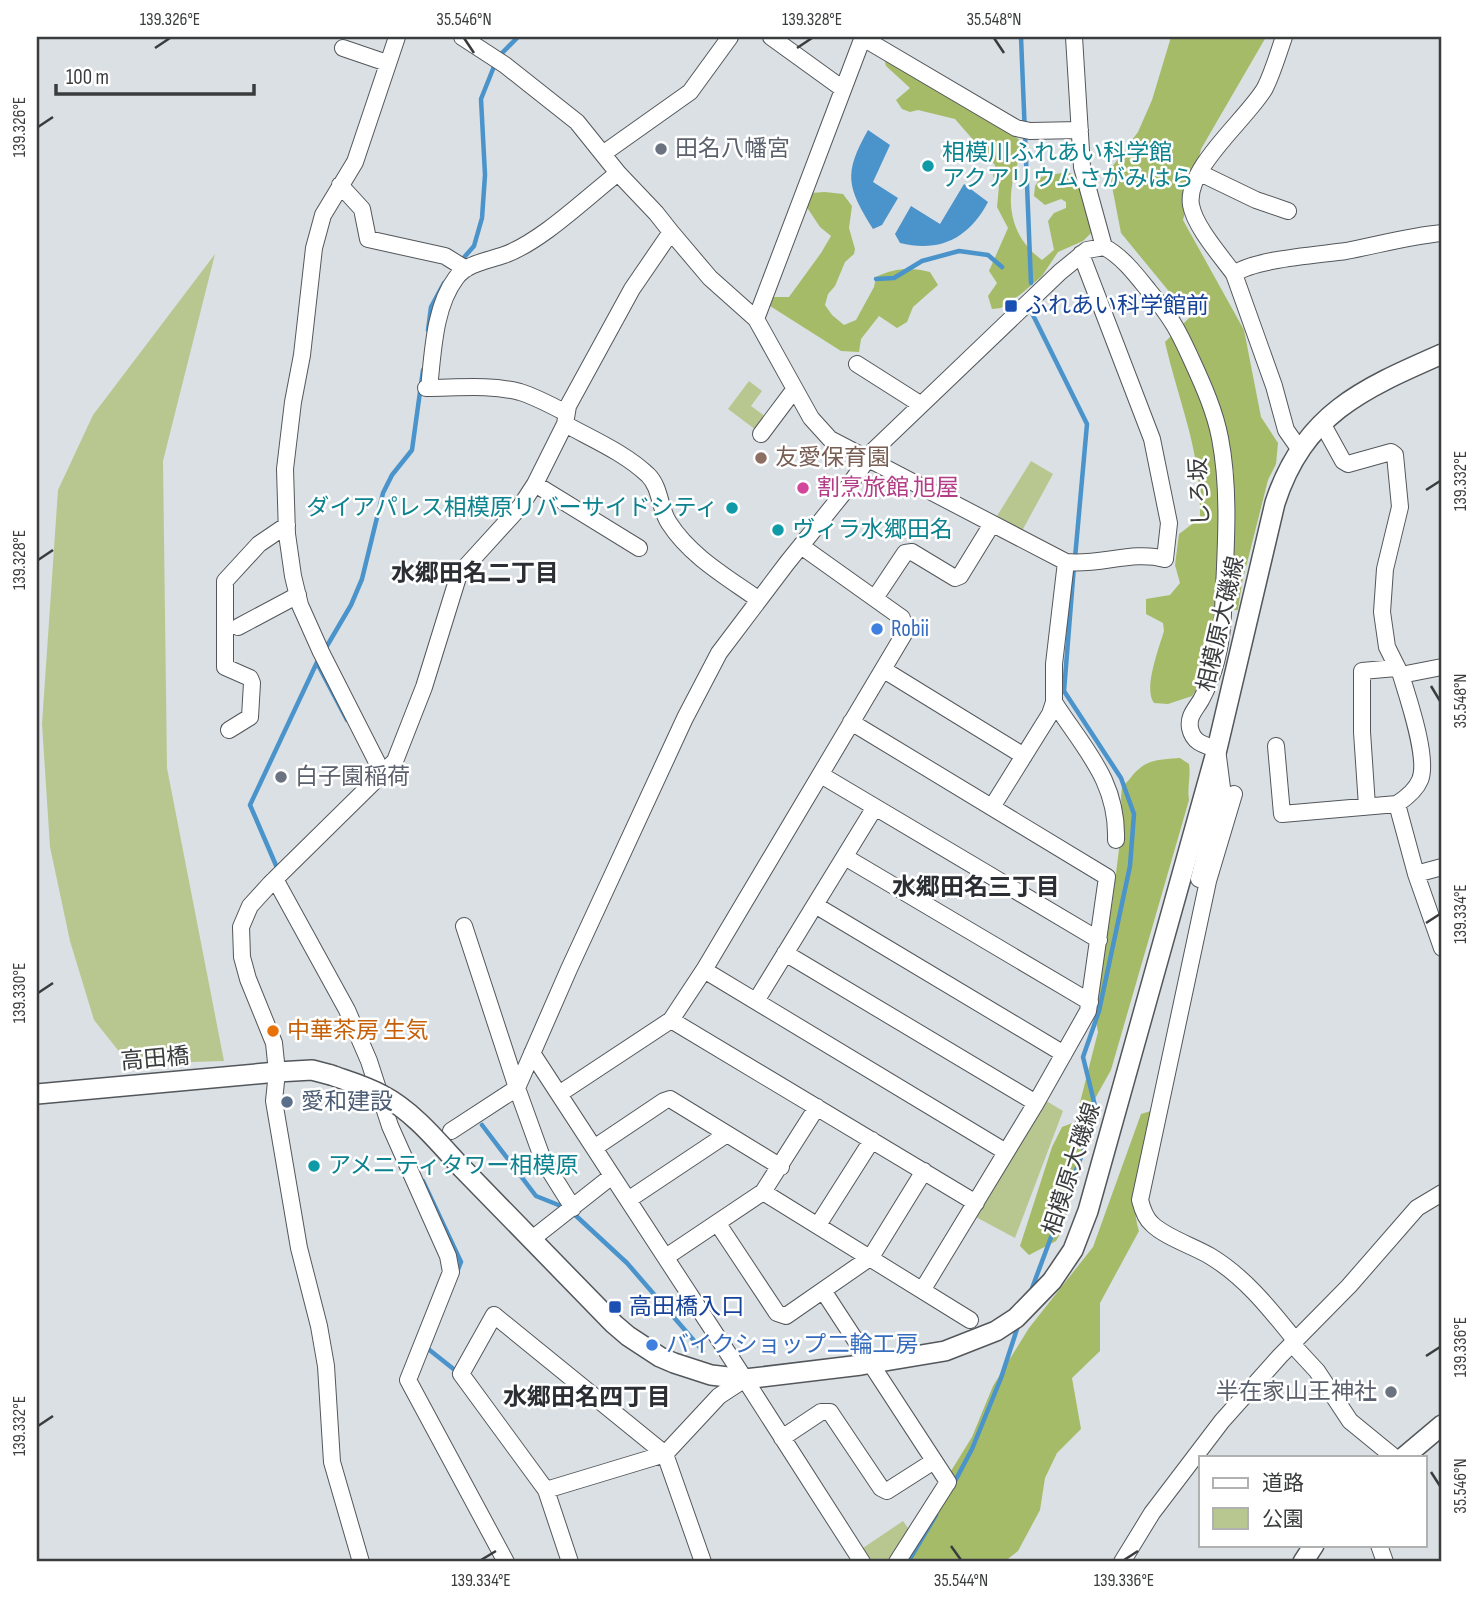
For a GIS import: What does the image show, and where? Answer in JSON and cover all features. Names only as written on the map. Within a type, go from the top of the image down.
[{"type":"main road","name":"相模原大磯線","points":[[331,1074],[383,1095],[400,1107],[434,1137],[614,1324],[660,1357],[692,1369],[745,1379],[871,1364],[954,1348],[996,1331],[1016,1318],[1052,1281],[1073,1250],[1088,1211],[1217,749],[1275,503],[1286,473],[1322,423],[1346,402],[1367,388],[1442,354]]},
{"type":"main road","name":"高田橋","points":[[37,1094],[312,1070],[331,1074]]},
{"type":"main road","points":[[1406,1456],[1442,1425]]},
{"type":"main road","points":[[1303,1562],[1313,1546]]},
{"type":"street","points":[[383,774],[324,657],[298,595],[287,525],[285,469],[314,248],[323,215],[355,162],[397,37]]},
{"type":"street","points":[[462,37],[499,61],[577,122],[710,278],[756,319],[811,418],[830,439],[992,524],[1074,563],[1156,556],[1165,559],[1168,523],[1152,439],[1081,254]]},
{"type":"street","points":[[604,153],[690,92],[730,37]]},
{"type":"street","points":[[771,37],[842,89]]},
{"type":"street","points":[[756,319],[863,37],[1023,129],[1080,130]]},
{"type":"street","points":[[451,1131],[517,1088],[685,718],[719,653],[869,458],[920,404],[1081,254],[1093,248],[1104,247],[1082,167],[1074,37]]},
{"type":"street","points":[[1284,37],[1264,90],[1227,133],[1200,173],[1191,202],[1193,212],[1204,232],[1234,274],[1274,386],[1286,430],[1300,450]]},
{"type":"street","points":[[344,48],[387,63]]},
{"type":"street","points":[[340,185],[362,209],[368,239],[460,265],[523,245],[618,173]]},
{"type":"street","points":[[1200,173],[1256,200],[1287,211]]},
{"type":"street","points":[[360,1562],[331,1462],[326,1366],[299,1248],[269,1073],[274,1043],[248,979],[240,942],[245,915],[250,906],[281,874],[395,761],[404,743],[459,574],[520,507],[535,484],[632,289],[671,232]]},
{"type":"street","points":[[1234,274],[1244,268],[1293,258],[1346,251],[1412,235],[1442,233]]},
{"type":"street","name":"しろ坂","points":[[1104,247],[1113,251],[1176,325],[1206,391],[1220,438],[1226,511],[1223,618],[1212,675],[1190,716],[1189,725],[1192,736],[1199,744],[1217,749]]},
{"type":"street","points":[[460,265],[443,306],[427,388],[492,388],[518,392],[566,418],[651,477],[659,492],[665,516],[676,534],[710,566],[759,600]]},
{"type":"street","points":[[858,364],[920,404]]},
{"type":"street","points":[[761,434],[794,390]]},
{"type":"street","points":[[1276,746],[1282,814],[1397,804],[1420,782],[1423,770],[1414,722],[1399,672],[1387,647],[1382,612],[1385,569],[1400,507],[1395,455],[1391,452],[1348,464],[1343,461],[1322,423]]},
{"type":"street","points":[[535,484],[639,548]]},
{"type":"street","points":[[874,598],[905,553],[912,552],[955,578],[960,576],[992,524]]},
{"type":"street","points":[[229,730],[250,718],[252,683],[250,678],[225,667],[225,581],[259,544],[287,525]]},
{"type":"street","points":[[559,1094],[671,1020],[704,970],[904,634],[902,618],[801,546]]},
{"type":"street","points":[[992,807],[1054,702],[1054,664],[1074,563]]},
{"type":"street","points":[[238,627],[298,595]]},
{"type":"street","points":[[1367,806],[1362,732],[1362,671],[1399,672],[1442,667]]},
{"type":"street","points":[[884,670],[1024,756]]},
{"type":"street","points":[[1054,702],[1108,785],[1114,804],[1116,839]]},
{"type":"street","points":[[851,722],[1107,877],[1088,1011],[1036,1103],[923,1289]]},
{"type":"street","points":[[1208,881],[1199,879],[1222,788],[1217,749]]},
{"type":"street","points":[[821,775],[1099,940]]},
{"type":"street","points":[[1234,794],[1208,881],[1141,1206],[1153,1226],[1211,1257],[1236,1274],[1261,1298],[1317,1371],[1350,1421],[1393,1456]]},
{"type":"street","points":[[1397,804],[1416,874],[1442,948]]},
{"type":"street","points":[[756,1001],[875,807]]},
{"type":"street","points":[[845,857],[1090,1002]]},
{"type":"street","points":[[1416,874],[1442,867]]},
{"type":"street","points":[[281,874],[347,1010],[369,1061],[390,1126],[448,1256],[451,1272],[408,1380],[506,1562]]},
{"type":"street","points":[[815,905],[1064,1054]]},
{"type":"street","points":[[464,926],[517,1088],[566,1213]]},
{"type":"street","points":[[785,953],[1036,1103]]},
{"type":"street","points":[[704,970],[1006,1152]]},
{"type":"street","points":[[671,1020],[976,1203]]},
{"type":"street","points":[[532,1053],[862,1562]]},
{"type":"street","points":[[594,1148],[670,1099],[781,1167]]},
{"type":"street","points":[[666,1257],[763,1192],[817,1107]]},
{"type":"street","points":[[628,1200],[727,1134]]},
{"type":"street","points":[[818,1225],[872,1140]]},
{"type":"street","points":[[718,1224],[780,1316],[786,1316],[871,1257],[924,1171]]},
{"type":"street","points":[[532,1239],[612,1176]]},
{"type":"street","points":[[763,1192],[970,1320]]},
{"type":"street","points":[[1122,1562],[1152,1513],[1202,1444],[1294,1342],[1349,1286],[1416,1208],[1442,1193]]},
{"type":"street","points":[[824,1292],[947,1483],[897,1562]]},
{"type":"street","points":[[570,1562],[546,1490],[461,1374],[494,1315],[665,1454],[703,1562]]},
{"type":"street","points":[[546,1490],[665,1454],[719,1396],[745,1379]]},
{"type":"street","points":[[782,1438],[821,1412],[830,1412],[881,1488],[887,1490],[934,1461]]},
{"type":"green space","points":[[1171,37],[1266,37],[1201,149],[1183,220],[1244,330],[1261,417],[1278,443],[1276,464],[1268,480],[1242,583],[1238,610],[1232,610],[1234,471],[1230,465],[1219,507],[1218,620],[1208,661],[1200,685],[1192,696],[1168,704],[1154,703],[1151,697],[1153,668],[1164,631],[1163,623],[1146,614],[1146,599],[1170,595],[1180,583],[1175,565],[1179,534],[1200,518],[1200,494],[1193,450],[1165,342],[1190,317],[1121,233],[1109,171],[1138,132],[1152,100]]},
{"type":"green space","points":[[884,58],[1026,144],[1014,175],[1011,206],[1020,235],[1042,260],[1054,250],[1048,221],[1054,213],[1066,208],[1066,202],[1061,199],[1045,205],[1034,196],[1035,186],[1041,177],[1066,172],[1078,176],[1096,228],[1083,241],[1058,252],[1042,276],[1001,308],[992,309],[988,296],[997,283],[989,271],[1008,228],[997,207],[999,186],[993,176],[995,165],[955,119],[902,109],[896,100],[910,88],[886,66]]},
{"type":"green space","points":[[810,193],[843,194],[852,206],[849,228],[854,254],[845,262],[825,305],[844,325],[856,320],[874,287],[876,277],[883,274],[903,269],[923,270],[930,272],[938,285],[913,307],[907,322],[897,328],[879,316],[861,339],[859,352],[841,351],[770,306],[773,297],[789,297],[831,236],[820,227],[806,206]]},
{"type":"green space","points":[[215,254],[163,461],[167,768],[224,1061],[129,1064],[94,1020],[70,941],[50,847],[42,724],[58,490],[93,415]]},
{"type":"green space","points":[[749,381],[762,391],[751,406],[766,417],[756,430],[728,409]]},
{"type":"green space","points":[[1031,461],[1053,474],[1022,531],[997,516]]},
{"type":"green space","points":[[1180,758],[1189,764],[1189,800],[1111,1070],[1092,1104],[1081,1166],[1061,1232],[1056,1241],[1029,1255],[1020,1246],[1052,1147],[1062,1127],[1075,1122],[1098,1032],[1095,1016],[1096,992],[1112,905],[1123,817],[1122,786],[1148,763]]},
{"type":"green space","points":[[1043,1099],[1063,1111],[1015,1238],[974,1216]]},
{"type":"green space","points":[[1154,1110],[1136,1187],[1139,1231],[1100,1303],[1100,1351],[1072,1378],[1081,1429],[1057,1453],[1045,1478],[1040,1510],[1018,1551],[1004,1562],[900,1562],[972,1437],[993,1386],[1029,1328],[1093,1247],[1141,1114]]},
{"type":"green space","points":[[903,1521],[911,1532],[891,1562],[868,1562],[860,1550]]},
{"type":"water","points":[[868,130],[890,145],[873,182],[898,198],[882,225],[873,229],[853,191],[851,180],[855,158]]},
{"type":"water","points":[[964,184],[988,202],[972,225],[952,240],[940,244],[914,246],[900,243],[895,234],[911,206],[940,224]]},
{"type":"waterway","points":[[499,56],[518,37]]},
{"type":"waterway","points":[[1021,37],[1031,283]]},
{"type":"waterway","points":[[460,262],[474,246],[482,218],[485,175],[481,99],[495,64]]},
{"type":"waterway","points":[[876,279],[894,278],[922,261],[959,251],[988,255],[1002,267]]},
{"type":"waterway","points":[[428,330],[431,307],[444,283]]},
{"type":"waterway","points":[[1032,313],[1087,424],[1075,558]]},
{"type":"waterway","points":[[324,651],[351,605],[362,579],[383,493],[392,475],[412,450],[423,370]]},
{"type":"waterway","points":[[1031,1291],[1097,1114],[1083,1057],[1099,1011],[1130,866],[1134,814],[1121,778],[1064,691],[1074,566]]},
{"type":"waterway","points":[[278,870],[250,805],[319,658]]},
{"type":"waterway","points":[[317,663],[347,720]]},
{"type":"waterway","points":[[482,1125],[536,1196],[566,1208]]},
{"type":"waterway","points":[[423,1181],[461,1262],[457,1272]]},
{"type":"waterway","points":[[573,1213],[627,1263],[703,1351]]},
{"type":"waterway","points":[[954,1483],[972,1449],[1001,1378],[1018,1326]]},
{"type":"waterway","points":[[427,1348],[456,1371]]},
{"type":"waterway","points":[[908,1562],[936,1515]]},
{"type":"place","name":"田名八幡宮","points":[[661,149]]},
{"type":"place","name":"相模川ふれあい科学館 アクアリウムさがみはら","points":[[928,166]]},
{"type":"place","name":"ふれあい科学館前","points":[[1011,306]]},
{"type":"place","name":"友愛保育園","points":[[761,458]]},
{"type":"place","name":"割烹旅館 旭屋","points":[[803,488]]},
{"type":"place","name":"ダイアパレス相模原リバーサイドシティ","points":[[732,508]]},
{"type":"place","name":"ヴィラ水郷田名","points":[[778,530]]},
{"type":"place","name":"Robii","points":[[877,629]]},
{"type":"place","name":"白子園稲荷","points":[[281,777]]},
{"type":"place","name":"中華茶房 生気","points":[[273,1031]]},
{"type":"place","name":"愛和建設","points":[[287,1102]]},
{"type":"place","name":"アメニティタワー相模原","points":[[314,1166]]},
{"type":"place","name":"高田橋入口","points":[[615,1307]]},
{"type":"place","name":"バイクショップ二輪工房","points":[[652,1345]]},
{"type":"place","name":"半在家山王神社","points":[[1391,1392]]},
{"type":"district","name":"水郷田名二丁目","points":[[475,573]]},
{"type":"district","name":"水郷田名三丁目","points":[[976,887]]},
{"type":"district","name":"水郷田名四丁目","points":[[587,1397]]}]
